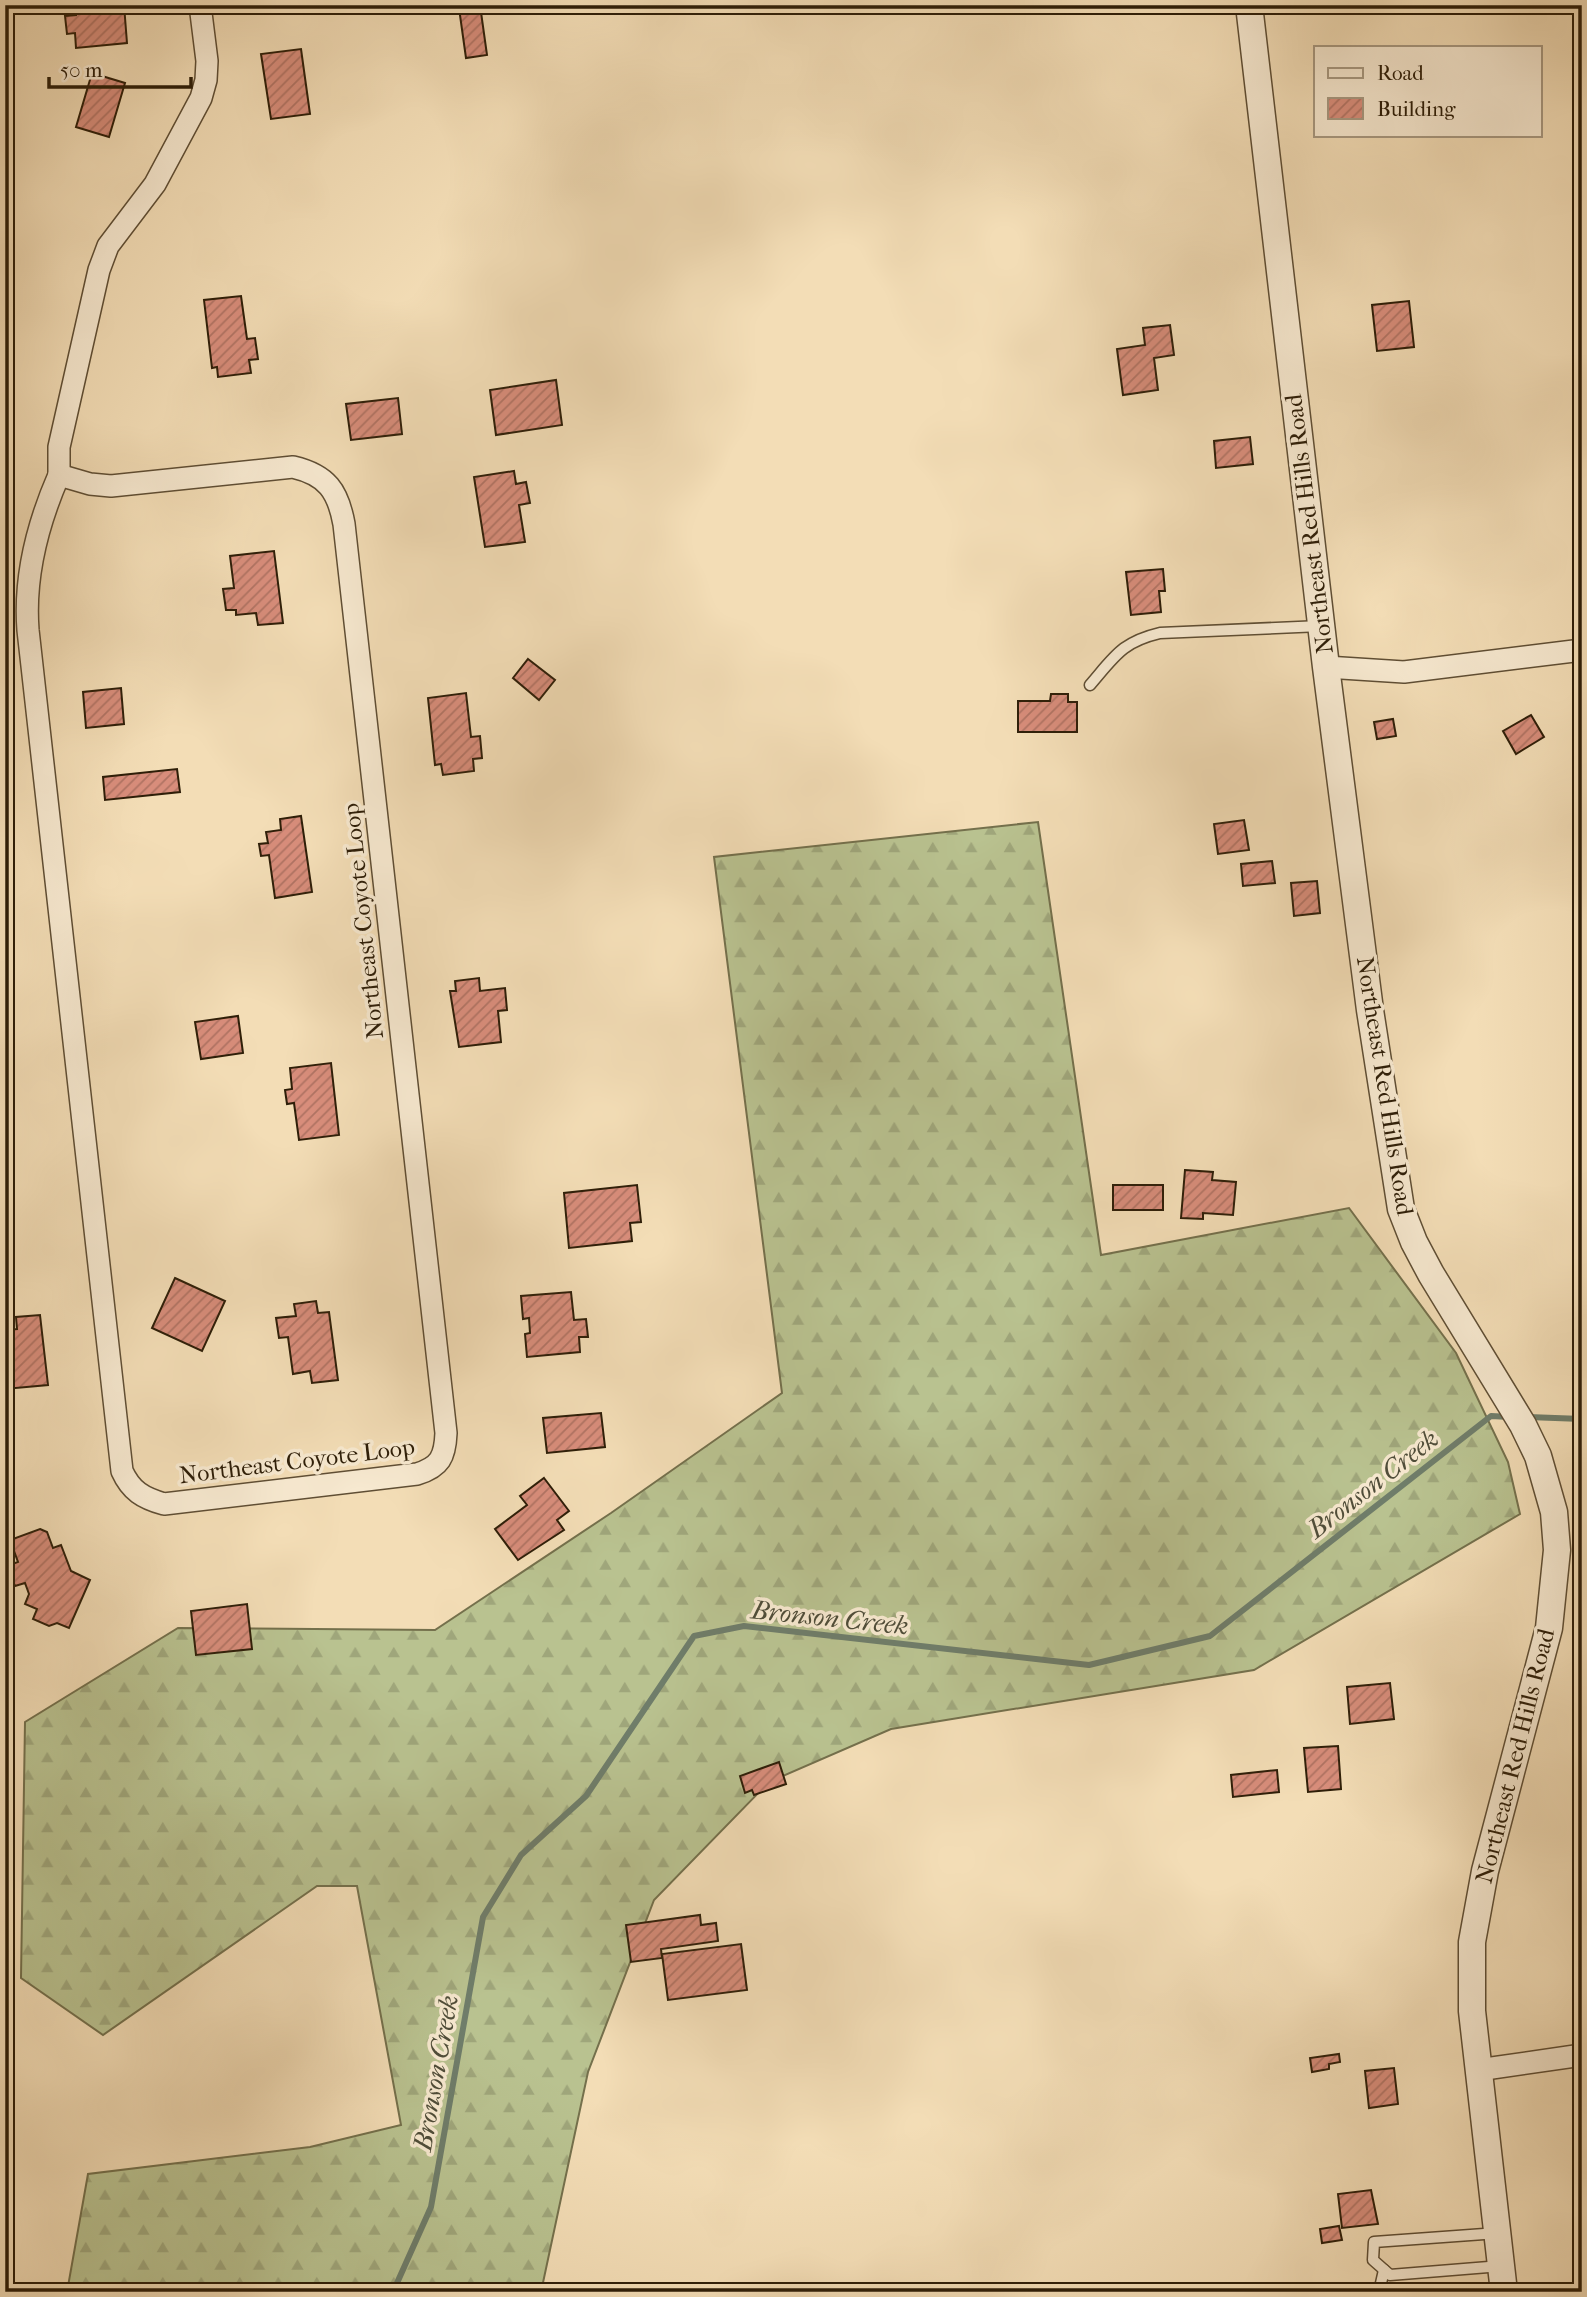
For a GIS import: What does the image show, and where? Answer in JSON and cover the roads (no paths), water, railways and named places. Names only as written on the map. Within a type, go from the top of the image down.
[{"type":"street","name":"Northeast Coyote Loop","points":[[59,475],[90,484],[111,486],[293,467],[321,476],[340,501],[446,1433],[441,1462],[433,1469],[417,1474],[164,1504],[139,1494],[128,1484],[122,1471],[27,615],[29,579],[45,507],[59,475],[59,447],[99,270],[108,246],[161,174],[184,132],[206,80],[200,5]]},
{"type":"street","name":"Northeast Red Hills Road","points":[[1249,5],[1326,667],[1372,1024],[1401,1209],[1414,1242],[1432,1274],[1523,1425],[1538,1456],[1554,1512],[1557,1550],[1549,1628],[1485,1871],[1473,1931],[1470,1975],[1478,2070],[1503,2279]]},
{"type":"street","points":[[1326,667],[1404,672],[1582,650]]},
{"type":"street","points":[[1478,2070],[1582,2055]]},
{"type":"lane","points":[[1090,685],[1117,653],[1135,639],[1160,633],[1321,626]]},
{"type":"lane","points":[[1498,2233],[1374,2242],[1373,2260],[1390,2275],[1503,2279]]},
{"type":"lane","points":[[1379,2292],[1384,2270]]},
{"type":"waterway","name":"Bronson Creek","points":[[393,2292],[431,2207],[483,1917],[521,1855],[586,1796],[694,1636],[744,1626],[1089,1665],[1210,1636],[1491,1416],[1510,1417]]},
{"type":"waterway","name":"Bronson Creek","points":[[1528,1417],[1582,1419]]}]
